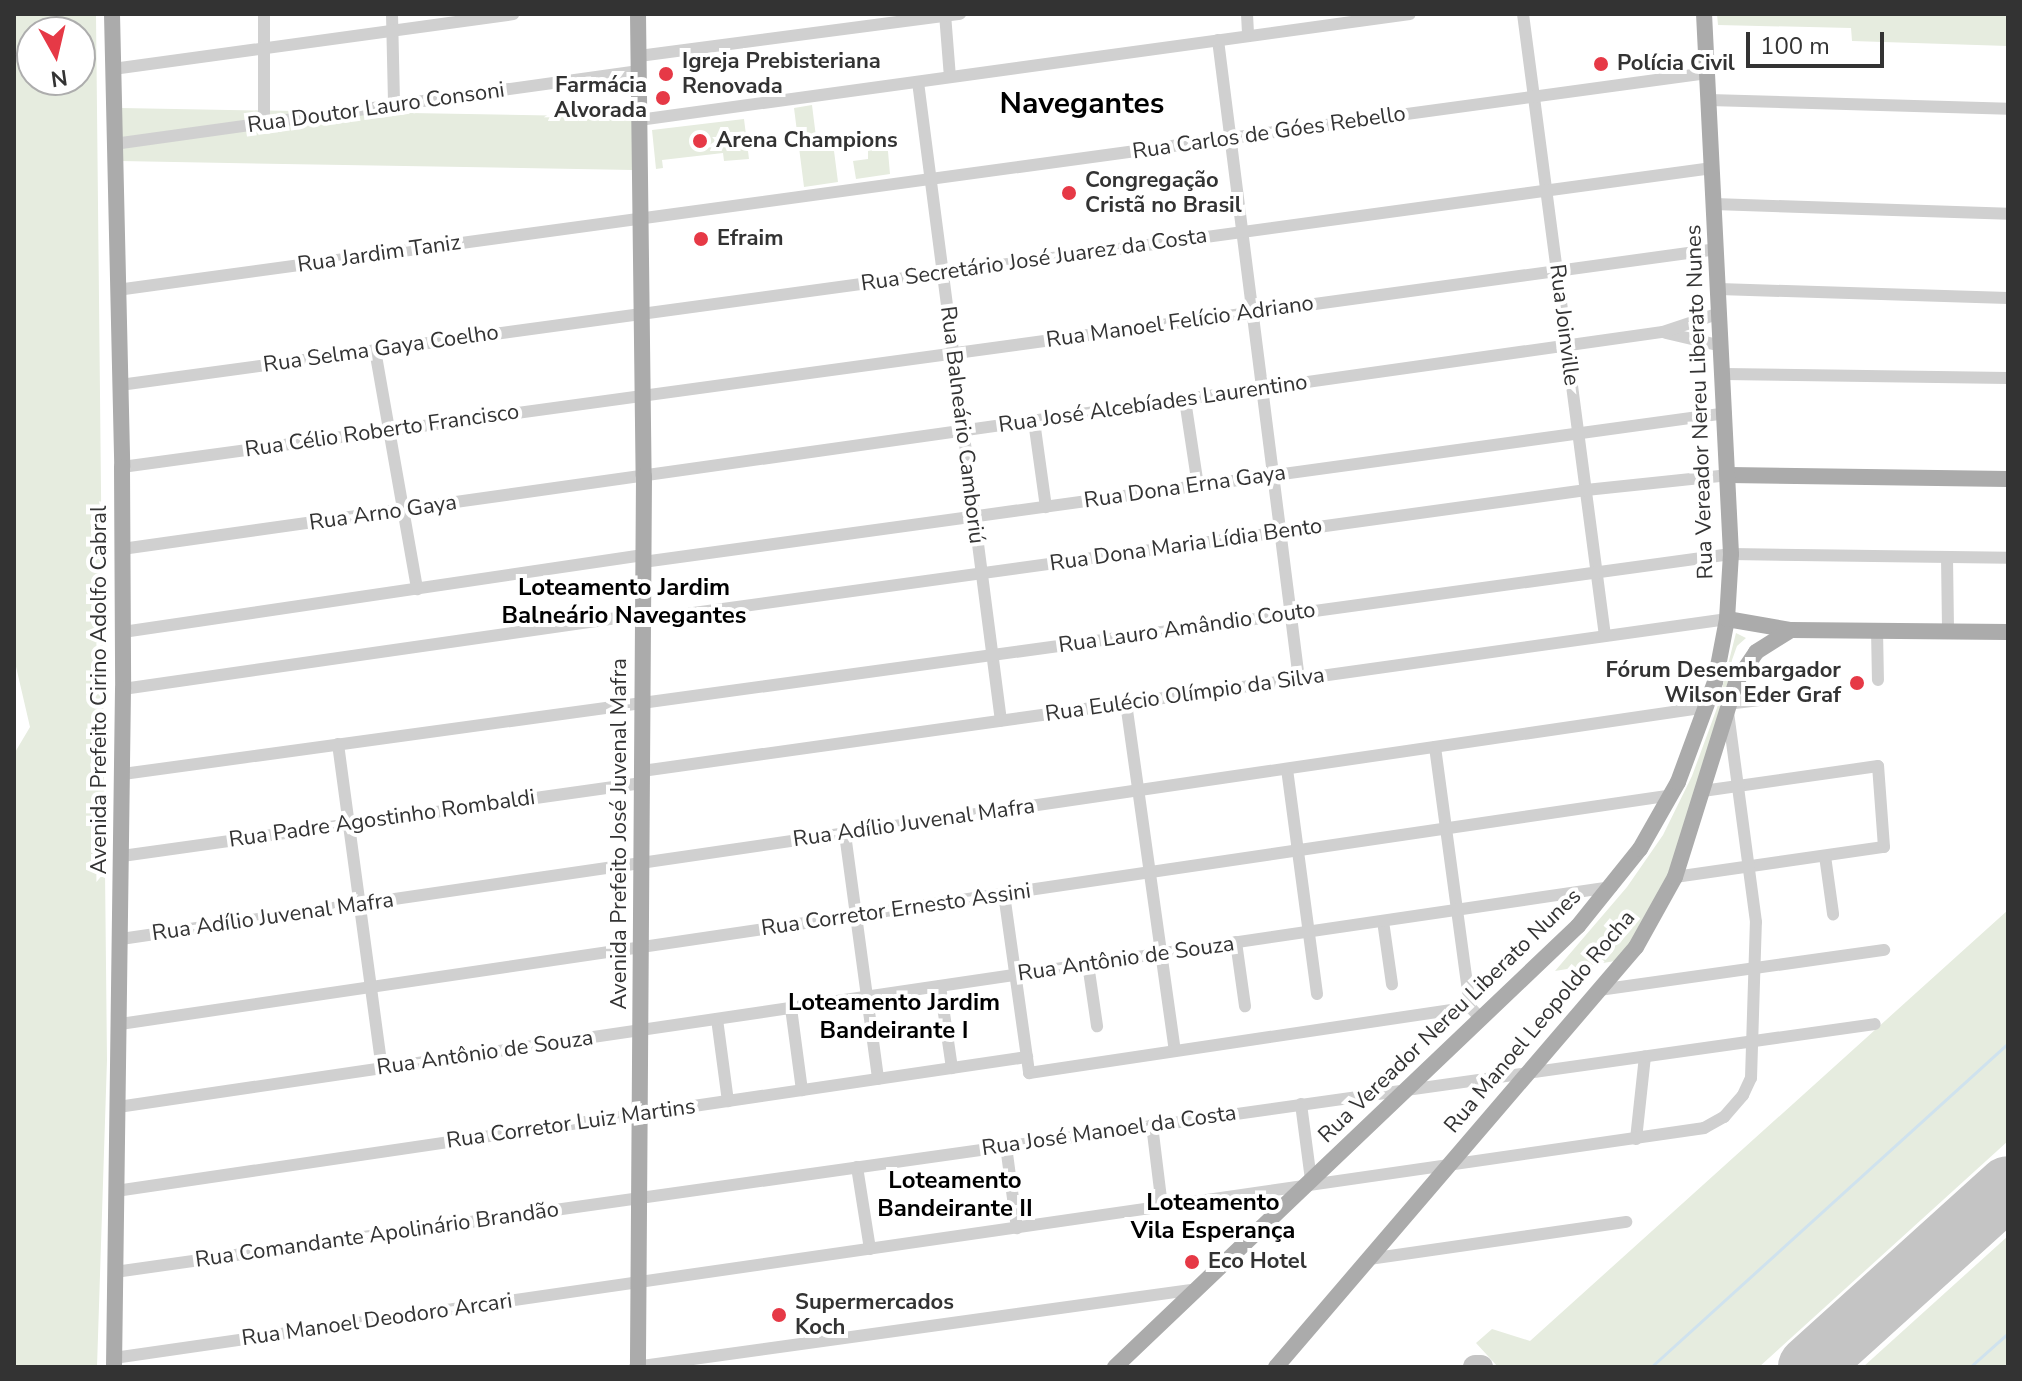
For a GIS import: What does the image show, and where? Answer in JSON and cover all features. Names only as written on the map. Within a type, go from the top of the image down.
[{"type":"main road","name":"Avenida Prefeito Cirino Adolfo Cabral","points":[[112,14],[123,632],[114,1362]]},
{"type":"main road","name":"Avenida Prefeito José Juvenal Mafra","points":[[637,1367],[644,476],[638,14]]},
{"type":"main road","name":"Rua Vereador Nereu Liberato Nunes","points":[[1115,1367],[1406,1090],[1475,1013],[1578,926],[1640,849],[1672,795],[1707,707],[1727,619],[1731,554],[1704,14]]},
{"type":"main road","points":[[1729,475],[2008,479]]},
{"type":"main road","points":[[1727,619],[1791,630],[2008,632]]},
{"type":"main road","name":"Rua Manoel Leopoldo Rocha","points":[[1276,1367],[1636,947],[1675,877],[1727,704],[1740,674],[1756,652],[1791,630]]},
{"type":"street","points":[[264,14],[264,123]]},
{"type":"street","points":[[392,14],[394,105]]},
{"type":"street","points":[[113,69],[513,14]]},
{"type":"street","name":"Rua Doutor Lauro Consoni","points":[[114,144],[394,105],[960,14]]},
{"type":"street","points":[[1247,14],[1248,36]]},
{"type":"street","points":[[639,120],[1410,14]]},
{"type":"street","name":"Rua Joinville","points":[[1523,14],[1605,636]]},
{"type":"street","points":[[946,15],[950,77]]},
{"type":"street","points":[[1218,40],[1299,679]]},
{"type":"street","name":"Rua Carlos de Góes Rebello","points":[[641,218],[1707,73]]},
{"type":"street","name":"Rua Balneário Camboriú","points":[[918,82],[1001,721]]},
{"type":"street","points":[[1709,100],[2008,109]]},
{"type":"street","name":"Rua Secretário José Juarez da Costa","points":[[642,313],[1712,168]]},
{"type":"street","points":[[1714,204],[2008,214]]},
{"type":"street","name":"Rua Jardim Taniz","points":[[117,290],[641,218]]},
{"type":"street","name":"Rua Manoel Felício Adriano","points":[[643,396],[1717,249]]},
{"type":"street","points":[[1719,289],[2008,298]]},
{"type":"street","name":"Rua Selma Gaya Coelho","points":[[120,385],[642,313]]},
{"type":"street","name":"Rua José Alcebíades Laurentino","points":[[644,476],[1663,332],[1720,313]]},
{"type":"street","name":"Rua José Alcebíades Laurentino","points":[[1663,332],[1722,346]]},
{"type":"street","points":[[375,350],[417,589]]},
{"type":"street","points":[[1724,374],[2008,378]]},
{"type":"street","name":"Rua Célio Roberto Francisco","points":[[122,467],[643,396]]},
{"type":"street","points":[[1185,400],[1198,486]]},
{"type":"street","name":"Rua Dona Erna Gaya","points":[[123,632],[417,589],[974,517],[1726,413]]},
{"type":"street","points":[[1034,421],[1046,507]]},
{"type":"street","name":"Rua Dona Maria Lídia Bento","points":[[123,689],[624,617],[643,618],[1586,490],[1729,475]]},
{"type":"street","name":"Rua Arno Gaya","points":[[122,549],[644,476]]},
{"type":"street","name":"Rua Lauro Amândio Couto","points":[[123,774],[1731,554],[2008,558]]},
{"type":"street","points":[[1947,557],[1948,631]]},
{"type":"street","name":"Rua Eulécio Olímpio da Silva","points":[[642,777],[1001,721],[1727,619]]},
{"type":"street","points":[[1877,630],[1878,680]]},
{"type":"street","points":[[1727,704],[1766,699]]},
{"type":"street","points":[[1126,703],[1175,1051]]},
{"type":"street","name":"Rua Manoel Deodoro Arcari","points":[[114,1362],[639,1282],[1704,1128],[1724,1117],[1748,1087],[1752,1041],[1756,922],[1727,704]]},
{"type":"street","name":"Rua Adílio Juvenal Mafra","points":[[121,939],[1707,707]]},
{"type":"street","points":[[338,744],[382,1068]]},
{"type":"street","points":[[1004,894],[1029,1073],[1475,1013],[1457,910],[1435,747]]},
{"type":"street","points":[[1675,877],[1884,847],[1878,766],[1703,791]]},
{"type":"street","points":[[1287,769],[1317,994]]},
{"type":"street","name":"Rua Padre Agostinho Rombaldi","points":[[122,856],[349,824],[642,777]]},
{"type":"street","name":"Rua Corretor Ernesto Assini","points":[[120,1024],[1672,795]]},
{"type":"street","points":[[845,834],[878,1079]]},
{"type":"street","points":[[1825,856],[1833,914]]},
{"type":"street","name":"Rua Antônio de Souza","points":[[118,1107],[1612,887]]},
{"type":"street","points":[[1383,921],[1392,984]]},
{"type":"street","points":[[1236,942],[1245,1006]]},
{"type":"street","points":[[1599,990],[1884,950]]},
{"type":"street","points":[[1088,964],[1097,1026]]},
{"type":"street","points":[[940,986],[952,1068]]},
{"type":"street","points":[[791,1008],[802,1090]]},
{"type":"street","points":[[717,1019],[728,1101]]},
{"type":"street","name":"Rua José Manoel da Costa","points":[[640,1198],[1875,1024]]},
{"type":"street","points":[[1636,1139],[1645,1056]]},
{"type":"street","name":"Rua Corretor Luiz Martins","points":[[116,1191],[1027,1057]]},
{"type":"street","points":[[1301,1104],[1307,1184]]},
{"type":"street","points":[[1152,1125],[1162,1207]]},
{"type":"street","points":[[1006,1146],[1017,1228]]},
{"type":"street","points":[[857,1167],[870,1249]]},
{"type":"street","name":"Rua Comandante Apolinário Brandão","points":[[115,1272],[640,1198]]},
{"type":"street","points":[[1369,1259],[1626,1222]]},
{"type":"street","points":[[637,1367],[1197,1289]]},
{"type":"shaded area","points":[[14,14],[96,14],[107,1060],[97,1367],[14,1367],[14,754],[30,727],[14,658]]},
{"type":"shaded area","points":[[1717,14],[2008,14],[2008,46],[1852,41],[1851,28],[1718,25]]},
{"type":"shaded area","points":[[812,105],[817,145],[833,143],[838,182],[804,187],[794,108]]},
{"type":"shaded area","points":[[121,108],[634,117],[633,170],[120,161]]},
{"type":"shaded area","name":"Arena Champions","points":[[744,119],[749,159],[724,161],[723,153],[662,160],[663,168],[656,169],[652,130]]},
{"type":"shaded area","points":[[887,140],[890,174],[856,179],[853,161],[868,159],[868,142]]},
{"type":"shaded area","points":[[1736,633],[1746,638],[1737,646],[1732,660],[1670,876],[1621,960],[1555,971],[1627,887],[1663,835],[1692,776],[1717,708]]},
{"type":"shaded area","points":[[2008,910],[2008,1141],[1759,1367],[1498,1367],[1476,1343],[1492,1329],[1530,1341]]},
{"type":"shaded area","points":[[2008,1236],[2008,1367],[1863,1367]]},
{"type":"waterway","points":[[1651,1367],[2008,1043]]},
{"type":"waterway","points":[[1970,1367],[2008,1333]]},
{"type":"taxiway","points":[[1475,1367],[1481,1367]]},
{"type":"runway","points":[[1809,1367],[2008,1187]]},
{"type":"place","name":"Polícia Civil","points":[[1601,64]]},
{"type":"place","name":"Igreja Prebisteriana Renovada","points":[[666,74]]},
{"type":"place","name":"Farmácia Alvorada","points":[[663,98]]},
{"type":"place","name":"Arena Champions","points":[[700,141]]},
{"type":"place","name":"Congregação Cristã no Brasil","points":[[1069,193]]},
{"type":"place","name":"Efraim","points":[[701,239]]},
{"type":"place","name":"Fórum Desembargador Wilson Eder Graf","points":[[1857,683]]},
{"type":"place","name":"Eco Hotel","points":[[1192,1262]]},
{"type":"place","name":"Supermercados Koch","points":[[779,1315]]},
{"type":"district","name":"Navegantes","points":[[1082,104]]},
{"type":"district","name":"Loteamento Jardim Balneário Navegantes","points":[[624,602]]},
{"type":"district","name":"Loteamento Jardim Bandeirante I","points":[[894,1017]]},
{"type":"district","name":"Loteamento Bandeirante II","points":[[955,1195]]},
{"type":"district","name":"Loteamento Vila Esperança","points":[[1213,1217]]}]
